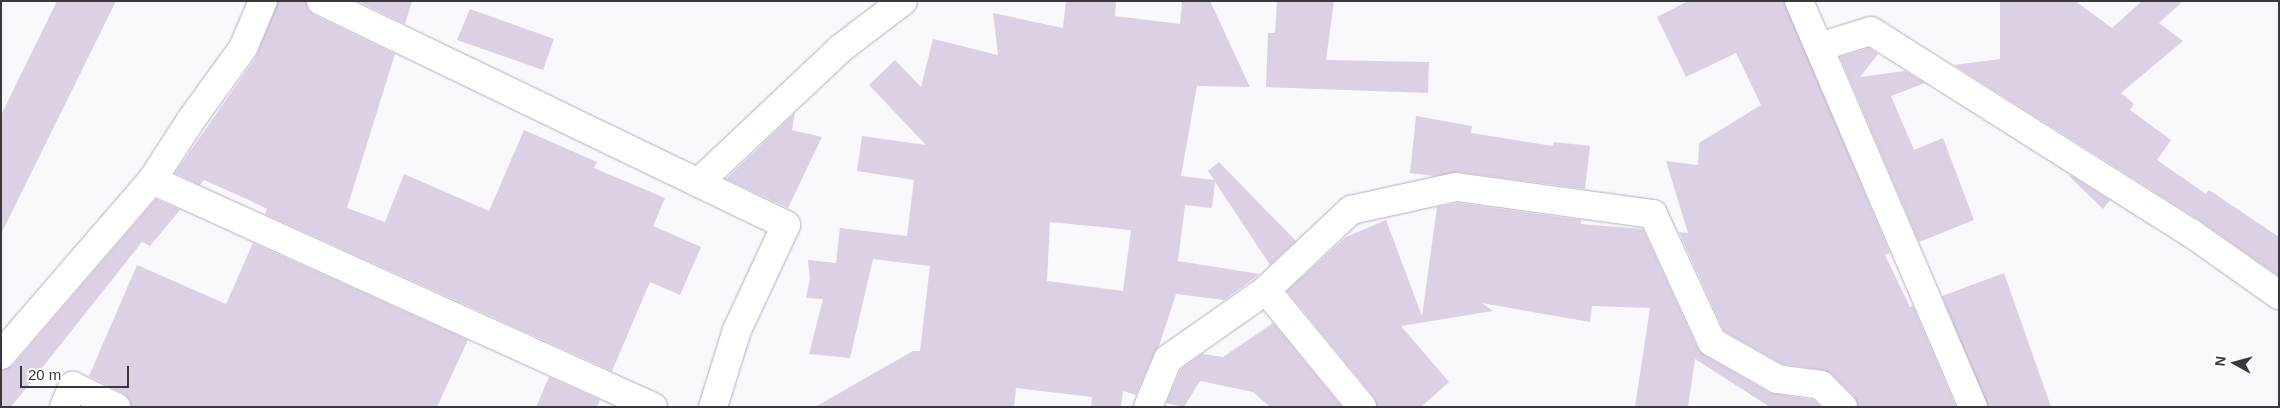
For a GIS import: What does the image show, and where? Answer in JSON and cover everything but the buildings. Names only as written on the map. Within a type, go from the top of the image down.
[{"type":"street","points":[[1,356],[152,180],[191,120],[243,48],[263,1]]},
{"type":"street","points":[[321,1],[786,224],[737,330],[713,407]]},
{"type":"street","points":[[698,183],[840,49],[903,1]]},
{"type":"street","points":[[1799,1],[1972,407]]},
{"type":"street","points":[[1819,47],[1871,31],[2192,233],[2279,295]]},
{"type":"street","points":[[152,180],[653,407]]},
{"type":"street","points":[[1148,407],[1168,359],[1266,290],[1351,210],[1456,186],[1653,214],[1712,342],[1777,379],[1821,385],[1844,407]]},
{"type":"street","points":[[1266,290],[1362,407]]},
{"type":"street","points":[[64,407],[73,386],[116,407]]}]
